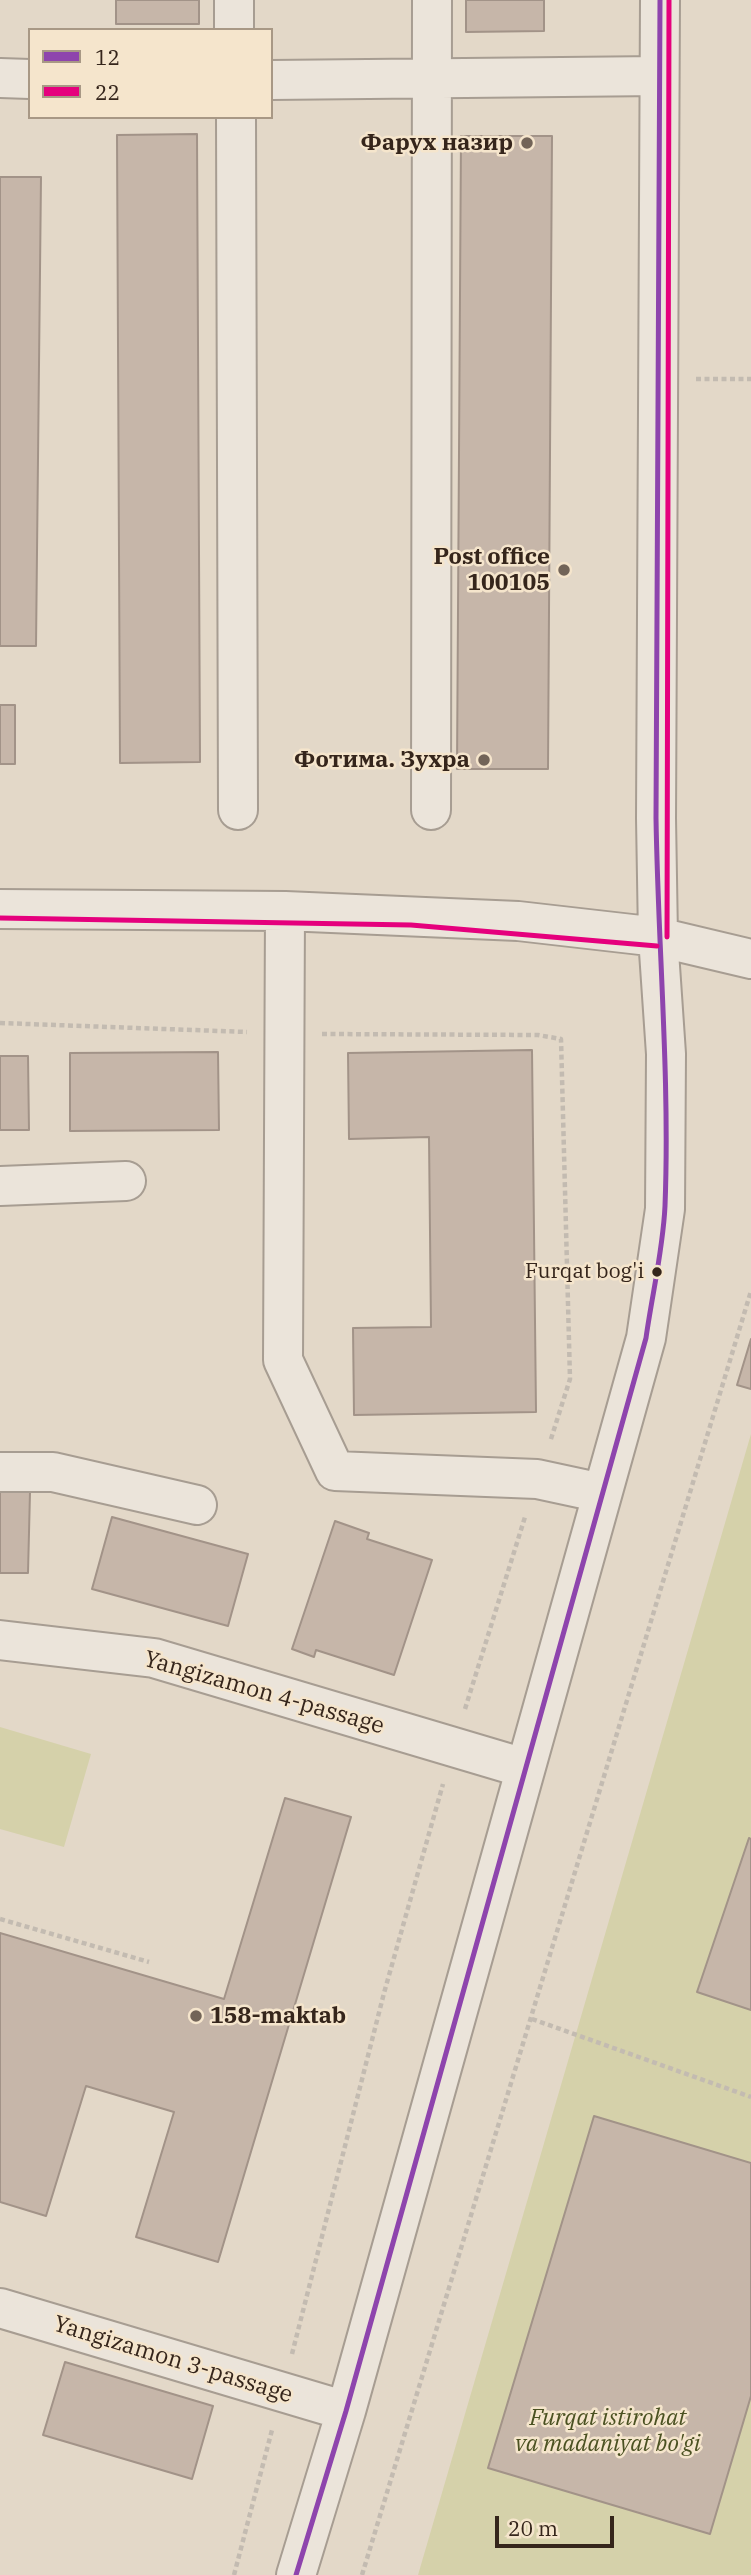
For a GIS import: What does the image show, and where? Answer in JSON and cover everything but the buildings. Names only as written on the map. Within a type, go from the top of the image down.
[{"type":"street","points":[[234,0],[234,28]]},
{"type":"street","points":[[430,810],[432,0]]},
{"type":"street","points":[[296,2575],[346,2411],[646,1338],[665,1209],[666,1054],[658,937],[660,0]]},
{"type":"street","points":[[273,80],[432,76],[659,76]]},
{"type":"street","points":[[0,79],[28,79]]},
{"type":"street","points":[[236,119],[238,810]]},
{"type":"street","points":[[0,909],[285,911],[537,922],[658,937],[751,959]]},
{"type":"street","points":[[285,911],[283,1360],[335,1471],[537,1479],[602,1493]]},
{"type":"street","points":[[0,1186],[126,1181]]},
{"type":"street","points":[[0,1472],[53,1472],[197,1505]]},
{"type":"street","name":"Yangizamon 4-passage","points":[[0,1640],[154,1658],[524,1769]]},
{"type":"street","name":"Yangizamon 3-passage","points":[[0,2308],[346,2411]]},
{"type":"path","points":[[660,379],[751,379]]},
{"type":"path","points":[[0,1023],[284,1034],[538,1035],[561,1039],[570,1378],[453,1748],[384,1993],[233,2575]]},
{"type":"path","points":[[362,2575],[751,1291]]},
{"type":"path","points":[[0,1919],[149,1962]]},
{"type":"path","points":[[532,2019],[751,2097]]},
{"type":"green space","name":"Furqat istirohat va madaniyat bo'gi","points":[[751,1434],[751,2575],[418,2575]]},
{"type":"green space","points":[[0,1727],[91,1754],[64,1847],[0,1829]]},
{"type":"transit line","name":"12","points":[[296,2575],[346,2411],[646,1338],[660,1256],[666,1158],[656,818],[660,0]]},
{"type":"transit line","name":"22","points":[[667,937],[669,0]]},
{"type":"transit line","name":"22","points":[[0,918],[411,925],[657,946]]},
{"type":"place","name":"Фарух назир","points":[[527,143]]},
{"type":"place","name":"Post office 100105","points":[[564,570]]},
{"type":"place","name":"Фотима. Зухра","points":[[484,760]]},
{"type":"place","name":"Furqat bog'i","points":[[657,1272]]},
{"type":"place","name":"158-maktab","points":[[196,2016]]}]
